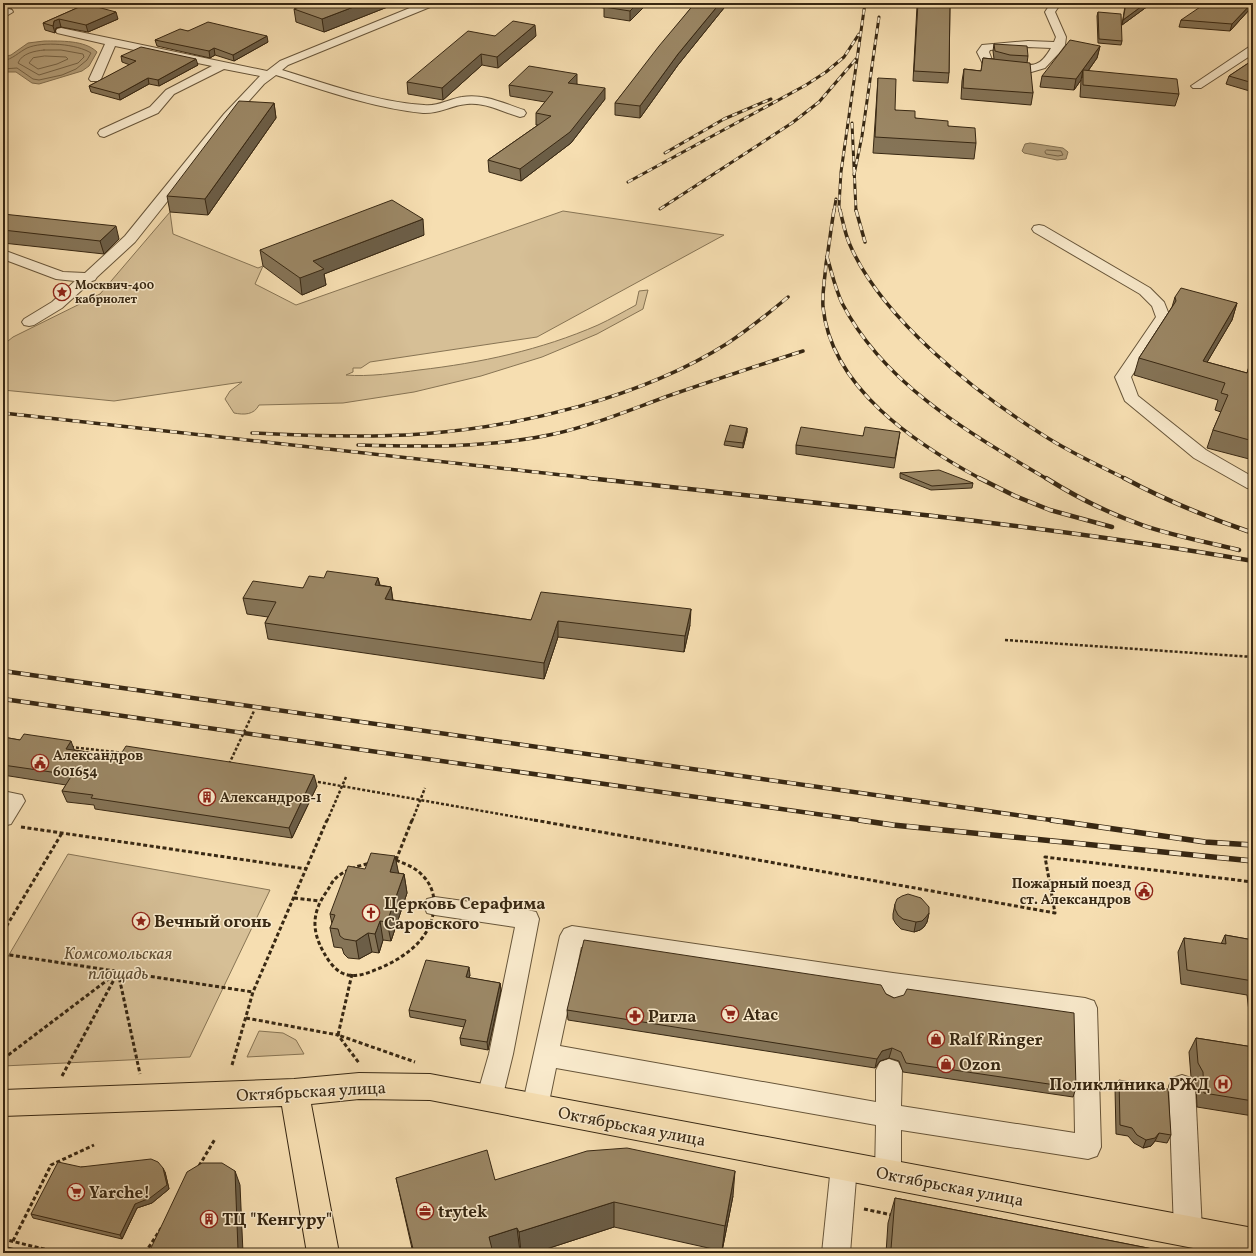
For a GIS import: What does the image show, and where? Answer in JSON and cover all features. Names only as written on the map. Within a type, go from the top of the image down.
[{"type":"main road","name":"Октябрьская улица","points":[[3,1103],[294,1092],[359,1086],[430,1087],[1253,1244]]},
{"type":"main road","points":[[294,1092],[323,1253]]},
{"type":"street","points":[[29,322],[57,305],[90,277],[130,239],[228,117],[260,82],[290,61],[431,3]]},
{"type":"street","points":[[1056,3],[1050,12],[1061,37],[1058,45],[1054,53],[1045,63],[1031,70],[995,66],[987,62],[983,52],[986,47],[1028,44],[1058,45]]},
{"type":"street","points":[[61,31],[223,65],[272,73],[394,104],[430,109],[469,100],[480,101],[520,113]]},
{"type":"street","points":[[95,79],[112,42]]},
{"type":"street","points":[[1197,86],[1253,49]]},
{"type":"street","points":[[104,133],[154,110],[170,92],[223,65]]},
{"type":"street","points":[[1039,229],[1145,291],[1158,304],[1163,317],[1122,377],[1131,398],[1200,454],[1253,484]]},
{"type":"street","points":[[3,254],[61,276],[90,277]]},
{"type":"street","points":[[3,799],[14,801],[10,822]]},
{"type":"street","points":[[435,906],[528,919],[500,1054],[489,1099]]},
{"type":"street","points":[[535,1107],[546,1055],[572,936],[893,990],[1085,1008],[1088,1147],[890,1116],[546,1055]]},
{"type":"street","points":[[888,1174],[890,1116],[889,1070]]},
{"type":"street","points":[[1182,1086],[1188,1232]]},
{"type":"street","points":[[836,1253],[844,1166]]},
{"type":"path","points":[[1005,640],[1253,657]]},
{"type":"path","points":[[236,767],[228,766],[254,711]]},
{"type":"path","points":[[64,746],[127,754]]},
{"type":"path","points":[[232,1065],[253,992],[346,777]]},
{"type":"path","points":[[312,781],[1054,913],[1045,857],[1253,882]]},
{"type":"path","points":[[396,860],[425,788]]},
{"type":"path","points":[[10,822],[62,833],[307,869]]},
{"type":"path","points":[[3,932],[62,833]]},
{"type":"path","points":[[396,860],[409,865],[423,875],[432,890],[435,906],[431,924],[416,945],[391,963],[362,976],[342,973],[330,963],[318,942],[314,921],[320,901],[336,878],[354,868],[376,861],[396,860]]},
{"type":"path","points":[[294,898],[320,901]]},
{"type":"path","points":[[3,954],[253,992]]},
{"type":"path","points":[[3,1059],[118,971]]},
{"type":"path","points":[[118,971],[140,1075]]},
{"type":"path","points":[[62,1076],[118,971]]},
{"type":"path","points":[[338,1034],[352,974]]},
{"type":"path","points":[[246,1018],[338,1034],[415,1062]]},
{"type":"path","points":[[338,1034],[360,1063]]},
{"type":"path","points":[[195,1173],[216,1139]]},
{"type":"path","points":[[13,1241],[51,1165],[94,1145]]},
{"type":"path","points":[[840,1205],[894,1215]]},
{"type":"path","points":[[145,1253],[166,1220]]},
{"type":"path","points":[[3,1239],[60,1253]]},
{"type":"green space","points":[[563,211],[724,235],[537,337],[370,362],[361,368],[353,368],[353,372],[346,375],[382,374],[465,364],[555,342],[598,325],[636,305],[639,291],[648,290],[643,309],[597,334],[542,357],[481,376],[414,392],[343,403],[259,405],[254,411],[248,414],[241,414],[234,413],[225,399],[230,391],[242,382],[114,401],[3,390],[3,345],[13,337],[100,294],[170,212],[173,234],[258,268],[263,266],[255,284],[296,305]]},
{"type":"green space","name":"Комсомольская площадь","points":[[68,854],[270,890],[190,1057],[3,1066],[3,965]]},
{"type":"green space","points":[[259,1031],[283,1033],[296,1040],[304,1054],[247,1057]]},
{"type":"water","points":[[44,41],[79,43],[92,48],[97,52],[89,66],[82,71],[39,84],[32,83],[16,72],[3,72],[3,57],[11,55],[28,43]]},
{"type":"water","points":[[1030,143],[1063,148],[1068,152],[1066,159],[1057,160],[1024,153],[1022,151],[1025,144]]},
{"type":"building","points":[[309,3],[364,3],[322,19],[294,9]]},
{"type":"building","points":[[609,3],[638,3],[630,11],[604,7]]},
{"type":"building","points":[[695,3],[720,3],[678,54],[640,106],[615,103],[659,46]]},
{"type":"building","points":[[918,3],[950,3],[949,73],[914,71]]},
{"type":"building","points":[[1126,3],[1146,3],[1123,20]]},
{"type":"building","points":[[1206,3],[1251,4],[1232,24],[1181,20]]},
{"type":"building","points":[[86,4],[116,12],[86,25],[59,19],[54,21],[53,26],[43,23]]},
{"type":"building","points":[[1098,12],[1121,14],[1122,41],[1099,39]]},
{"type":"building","points":[[513,21],[535,25],[497,57],[481,54],[442,88],[407,82],[468,31],[495,36]]},
{"type":"building","points":[[208,22],[267,36],[233,55],[214,48],[209,51],[155,40],[180,29],[188,31]]},
{"type":"building","points":[[1070,40],[1100,46],[1076,79],[1042,76]]},
{"type":"building","points":[[994,44],[1027,46],[1028,56],[1010,55],[995,51]]},
{"type":"building","points":[[141,47],[196,59],[158,80],[148,78],[119,94],[89,86],[136,61],[121,56]]},
{"type":"building","points":[[983,58],[1030,63],[1033,93],[963,88],[964,69],[981,71]]},
{"type":"building","points":[[1253,60],[1253,83],[1229,76]]},
{"type":"building","points":[[529,66],[577,74],[568,83],[605,88],[570,132],[520,169],[488,160],[551,116],[536,113],[553,92],[509,85]]},
{"type":"building","points":[[1083,70],[1177,79],[1179,94],[1083,85]]},
{"type":"building","points":[[878,78],[896,79],[895,110],[915,111],[915,118],[948,121],[948,126],[975,128],[976,143],[875,137]]},
{"type":"building","points":[[239,101],[274,103],[205,199],[167,196]]},
{"type":"building","points":[[392,200],[423,219],[313,261],[324,269],[300,278],[260,250]]},
{"type":"building","points":[[3,214],[116,226],[100,241],[3,230]]},
{"type":"building","points":[[1181,288],[1237,303],[1203,361],[1247,373],[1253,354],[1253,441],[1213,430],[1228,395],[1221,393],[1225,383],[1139,358],[1176,301],[1175,297]]},
{"type":"building","points":[[730,425],[747,428],[743,443],[725,441]]},
{"type":"building","points":[[801,427],[863,436],[865,427],[900,432],[895,458],[796,445]]},
{"type":"building","points":[[939,470],[973,483],[932,486],[900,473]]},
{"type":"building","points":[[327,571],[378,578],[375,585],[391,587],[385,599],[531,620],[541,592],[691,609],[685,636],[558,621],[544,663],[265,623],[276,602],[243,598],[253,581],[303,588],[309,576],[324,578]]},
{"type":"building","points":[[24,734],[71,741],[66,749],[119,757],[126,746],[314,775],[289,828],[91,798],[93,795],[62,791],[72,775],[3,765],[3,737],[20,740]]},
{"type":"building","name":"Церковь Серафима Саровского","points":[[371,853],[395,856],[390,872],[404,874],[387,922],[380,921],[375,934],[368,933],[356,941],[344,939],[340,936],[338,929],[330,928],[335,915],[330,914],[348,866],[365,869]]},
{"type":"building","points":[[908,894],[921,898],[929,907],[929,913],[922,921],[916,922],[903,919],[898,915],[895,909],[897,899]]},
{"type":"building","points":[[1225,935],[1253,940],[1253,981],[1187,970],[1184,938],[1226,944]]},
{"type":"building","points":[[584,940],[881,985],[886,994],[894,998],[904,995],[907,989],[1074,1013],[1076,1088],[906,1063],[901,1052],[892,1048],[882,1051],[877,1059],[567,1010]]},
{"type":"building","points":[[426,960],[469,967],[466,977],[500,983],[487,1042],[460,1038],[466,1020],[409,1010]]},
{"type":"building","name":"Поликлиника РЖД","points":[[1196,1038],[1253,1047],[1253,1101],[1204,1093],[1203,1072],[1198,1063]]},
{"type":"building","points":[[1119,1080],[1168,1089],[1171,1135],[1159,1133],[1155,1138],[1146,1140],[1137,1135],[1132,1128],[1120,1125]]},
{"type":"building","points":[[627,1148],[735,1171],[725,1226],[614,1202],[519,1232],[517,1228],[489,1237],[493,1253],[414,1253],[396,1178],[487,1150],[495,1180],[587,1151]]},
{"type":"building","points":[[151,1159],[158,1162],[163,1168],[167,1185],[150,1198],[135,1204],[120,1235],[31,1214],[58,1162],[81,1167]]},
{"type":"building","name":"ТЦ \"Кенгуру\"","points":[[202,1163],[222,1163],[235,1171],[238,1250],[229,1253],[152,1253],[151,1248],[187,1172]]},
{"type":"building","points":[[895,1198],[1173,1253],[910,1253],[891,1249]]},
{"type":"building","points":[[3,1246],[33,1253],[3,1253]]},
{"type":"railway","points":[[840,211],[841,172],[865,3]]},
{"type":"railway","points":[[854,174],[862,136],[879,17]]},
{"type":"railway","points":[[628,182],[806,85],[826,72],[844,57],[859,34]]},
{"type":"railway","points":[[660,209],[792,123],[819,102],[856,59]]},
{"type":"railway","points":[[665,153],[724,119],[771,99]]},
{"type":"railway","points":[[852,123],[854,174]]},
{"type":"railway","points":[[854,174],[856,211]]},
{"type":"railway","points":[[834,211],[836,199]]},
{"type":"railway","points":[[827,257],[834,210]]},
{"type":"railway","points":[[840,210],[848,241],[865,273],[884,300],[907,327],[933,352],[961,376],[1017,418],[1063,447],[1124,478]]},
{"type":"railway","points":[[856,210],[865,242]]},
{"type":"railway","points":[[827,257],[835,286],[842,303],[860,332],[881,359],[905,383],[932,405],[989,444],[1047,479]]},
{"type":"railway","points":[[827,257],[823,291],[823,307],[829,336],[842,363],[859,388],[905,431],[930,449],[981,479]]},
{"type":"railway","points":[[252,433],[336,436],[421,434],[499,424],[580,406],[620,394],[695,362],[736,338],[788,297]]},
{"type":"railway","points":[[358,445],[456,446],[506,442],[554,434],[598,421],[803,351]]},
{"type":"railway","points":[[3,413],[598,479]]},
{"type":"railway","points":[[589,478],[839,505],[1005,525],[1253,561]]},
{"type":"railway","points":[[1046,478],[1092,504],[1142,525],[1190,539],[1239,550]]},
{"type":"railway","points":[[1124,478],[1187,508],[1253,533]]},
{"type":"railway","points":[[981,479],[1015,496],[1050,510],[1112,527]]},
{"type":"railway","points":[[3,671],[1058,821]]},
{"type":"railway","points":[[3,699],[861,820]]},
{"type":"railway","points":[[861,820],[866,821]]},
{"type":"railway","points":[[861,820],[893,825],[1253,861]]},
{"type":"railway","points":[[1051,820],[1058,821]]},
{"type":"railway","points":[[1058,821],[1205,842],[1253,845]]},
{"type":"place","name":"Москвич-400 кабриолет","points":[[62,292]]},
{"type":"place","name":"Александров 601654","points":[[40,763]]},
{"type":"place","name":"Александров-1","points":[[207,797]]},
{"type":"place","name":"Пожарный поезд ст. Александров","points":[[1144,891]]},
{"type":"place","name":"Церковь Серафима Саровского","points":[[371,913]]},
{"type":"place","name":"Вечный огонь","points":[[141,921]]},
{"type":"place","name":"Atac","points":[[730,1014]]},
{"type":"place","name":"Ригла","points":[[635,1016]]},
{"type":"place","name":"Ralf Ringer","points":[[936,1039]]},
{"type":"place","name":"Ozon","points":[[946,1064]]},
{"type":"place","name":"Поликлиника РЖД","points":[[1223,1084]]},
{"type":"place","name":"Yarche!","points":[[76,1192]]},
{"type":"place","name":"trytek","points":[[425,1211]]},
{"type":"place","name":"ТЦ \"Кенгуру\"","points":[[209,1219]]}]
